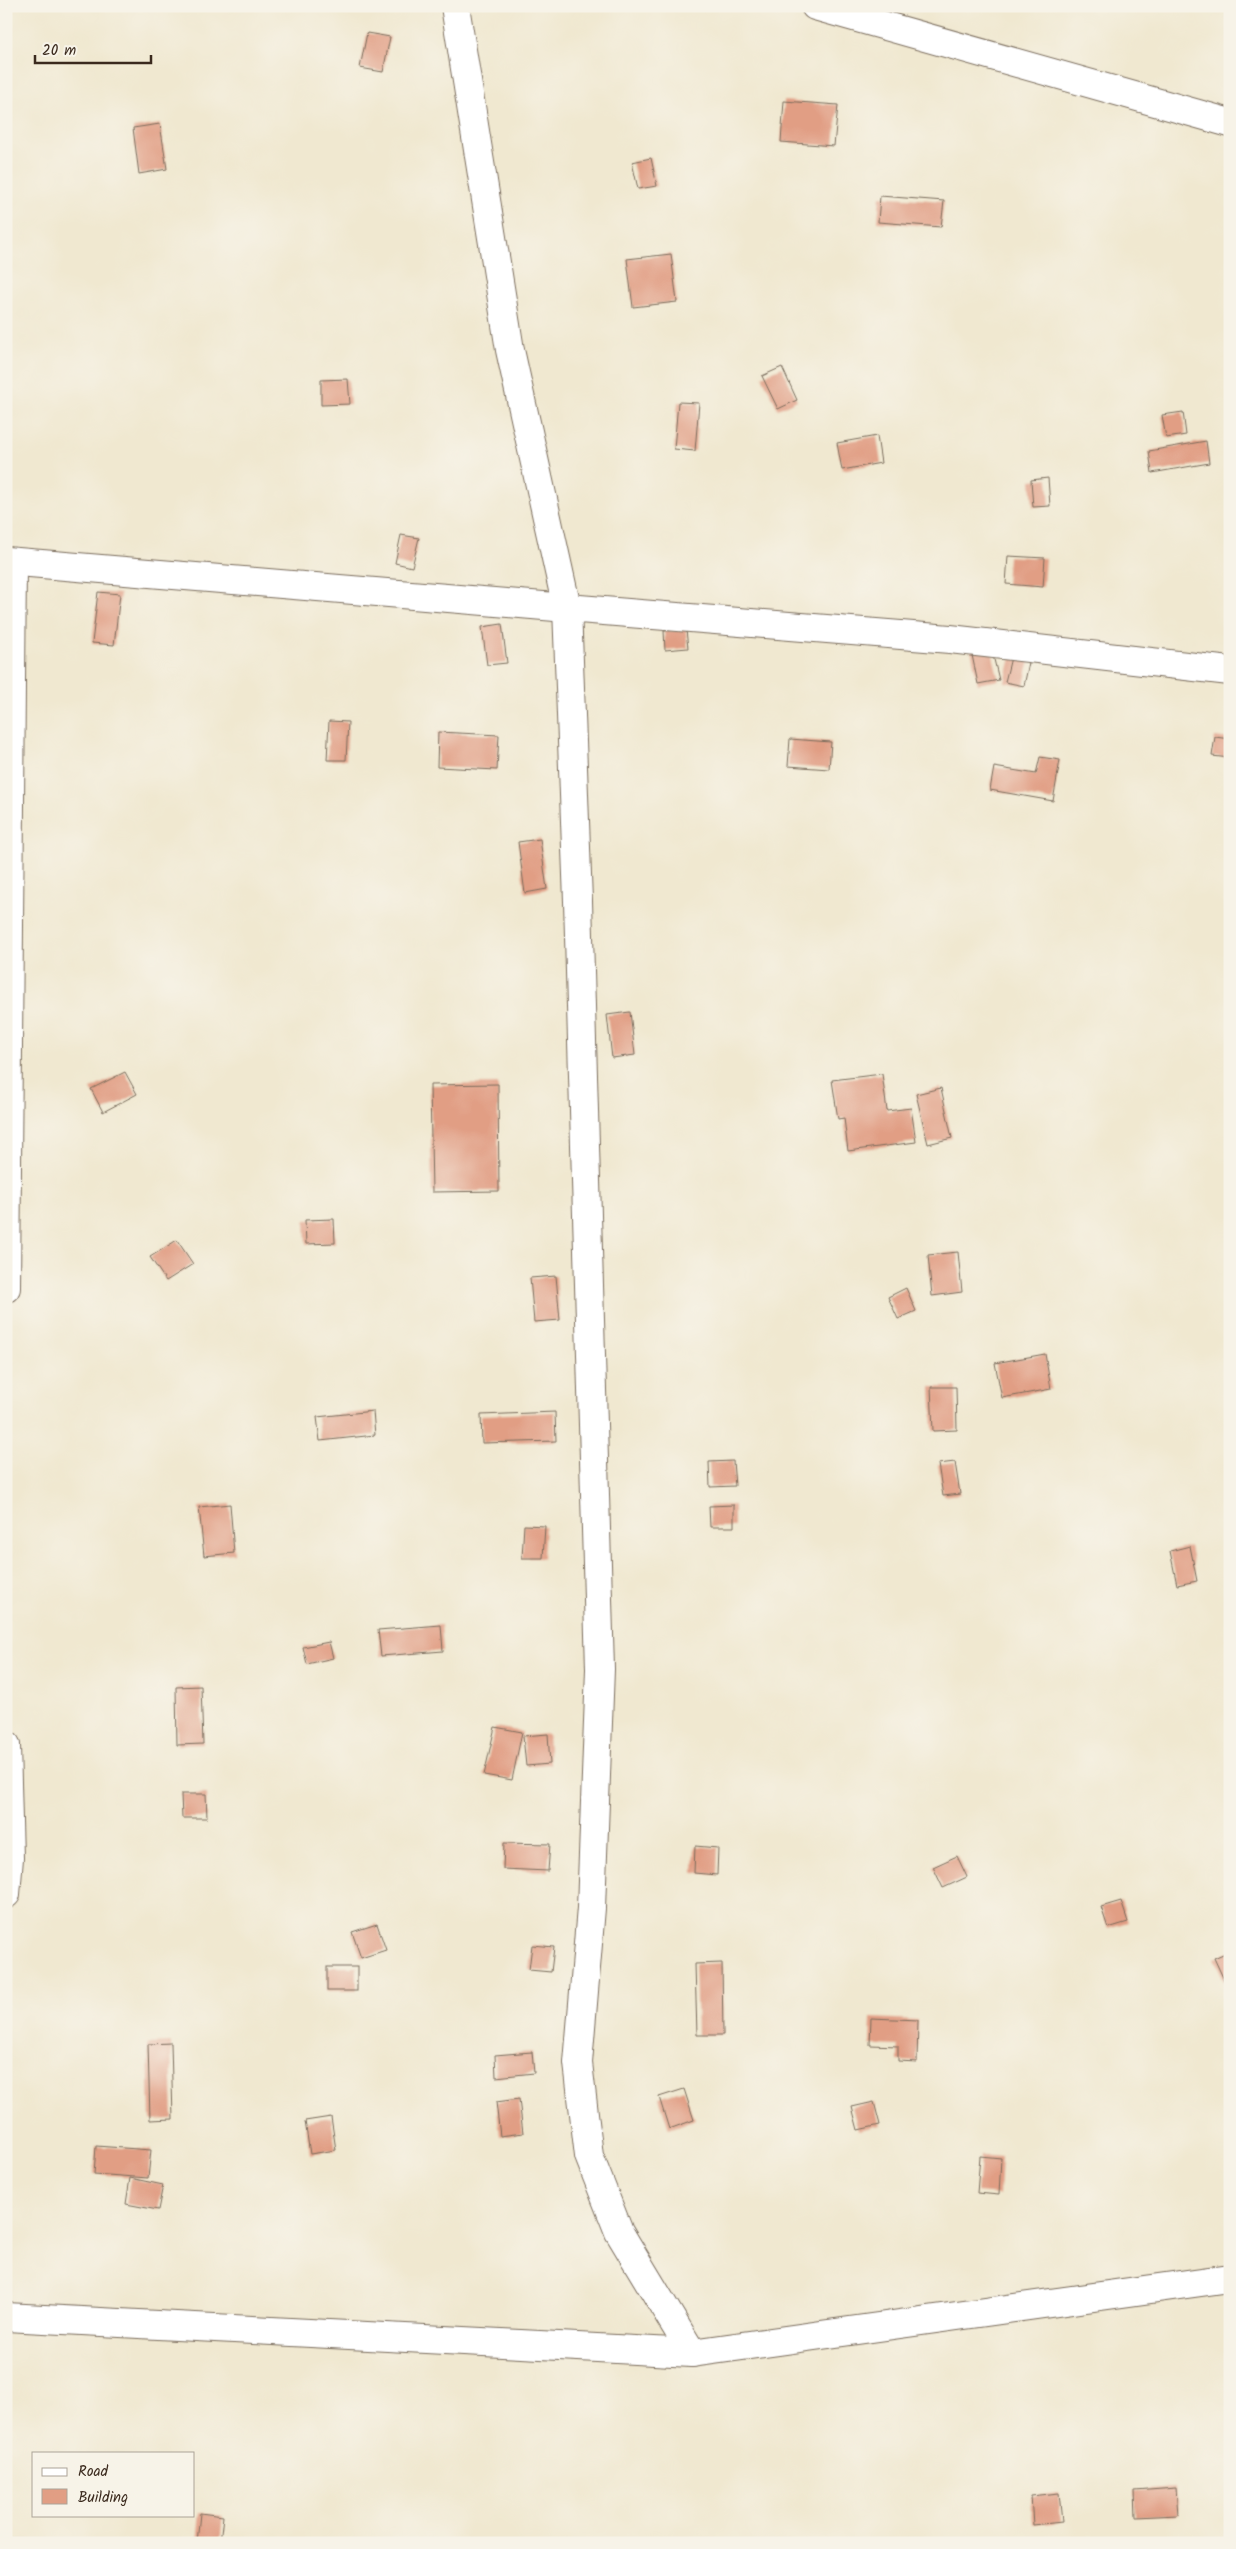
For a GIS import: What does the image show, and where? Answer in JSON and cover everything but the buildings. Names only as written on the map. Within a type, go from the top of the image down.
[{"type":"street","points":[[455,6],[510,350],[566,608],[578,911],[600,1669],[592,1908],[578,2063],[589,2156],[619,2232],[692,2352]]},
{"type":"street","points":[[815,6],[1230,123]]},
{"type":"street","points":[[6,1288],[9,562],[950,640],[1230,671]]},
{"type":"street","points":[[6,1745],[8,1857],[6,1894]]},
{"type":"street","points":[[6,2317],[692,2352],[1230,2278]]}]
